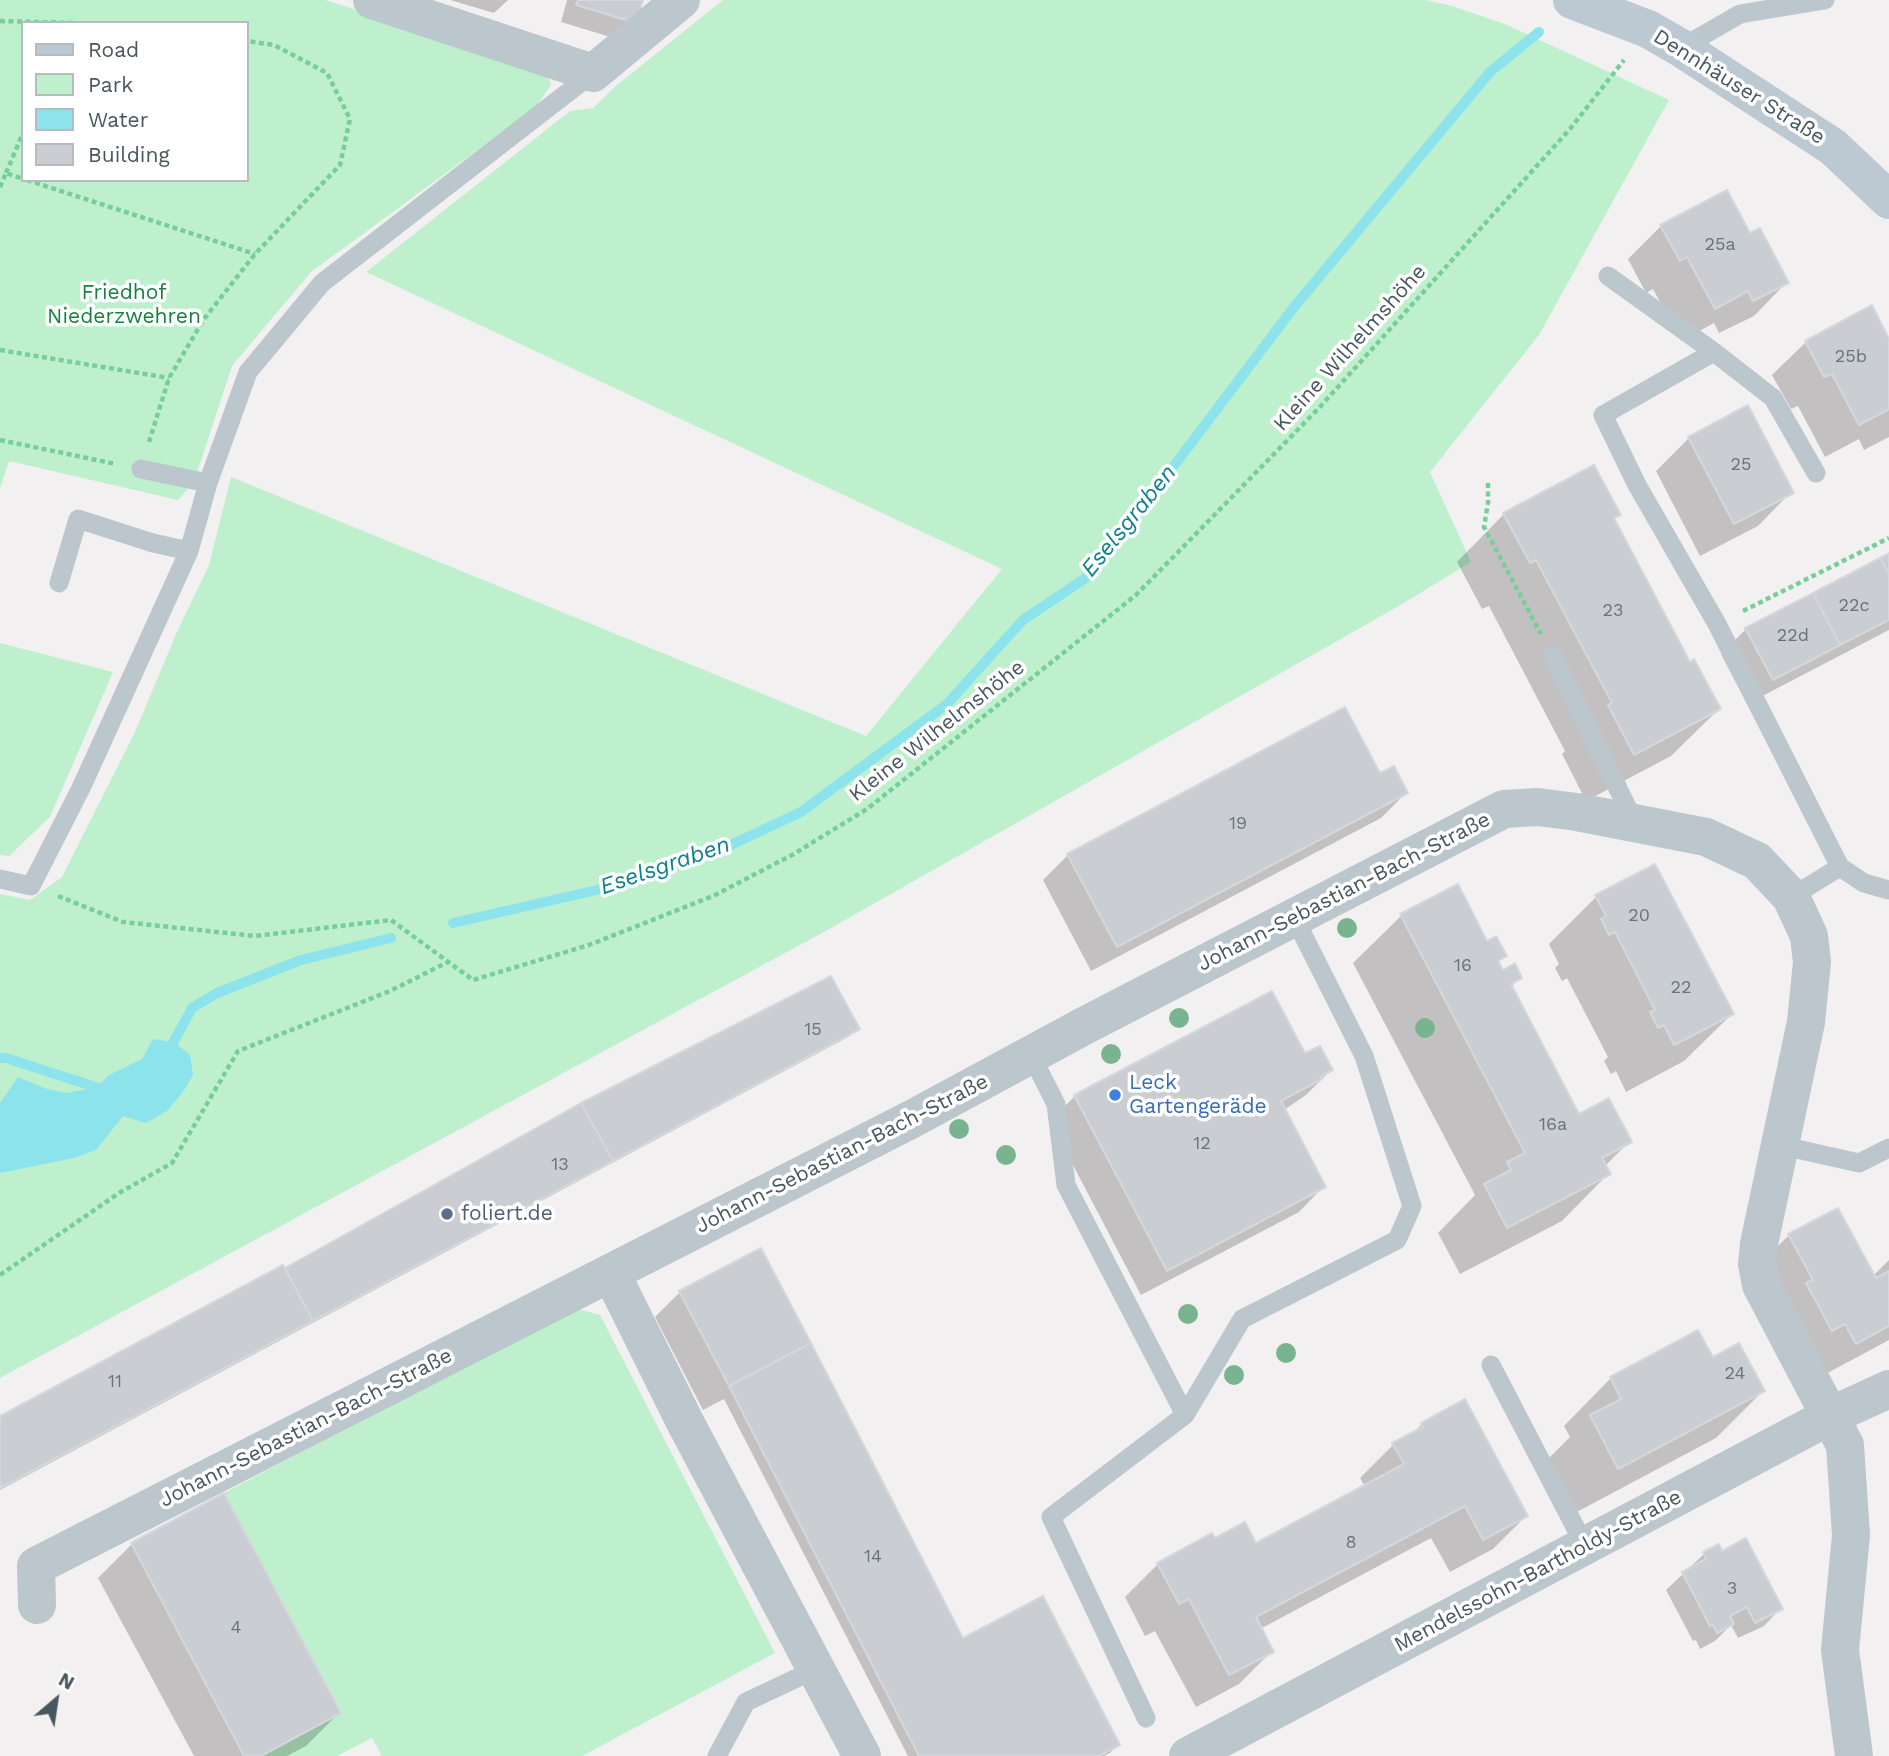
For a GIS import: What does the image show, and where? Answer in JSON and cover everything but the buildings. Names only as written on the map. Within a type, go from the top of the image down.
[{"type":"street","points":[[372,0],[593,73],[681,0]]},
{"type":"street","name":"Dennhäuser Straße","points":[[1572,0],[1648,29],[1681,48],[1833,147],[1889,200]]},
{"type":"street","name":"Johann-Sebastian-Bach-Straße","points":[[37,1605],[36,1566],[912,1119],[1504,809],[1538,807],[1706,837],[1757,862],[1790,897],[1809,936],[1812,962],[1806,1022],[1757,1264],[1761,1285],[1845,1445],[1850,1535],[1840,1650],[1854,1756]]},
{"type":"street","points":[[611,1273],[685,1422],[862,1756]]},
{"type":"street","name":"Mendelssohn-Bartholdy-Straße","points":[[1188,1756],[1830,1416],[1889,1389]]},
{"type":"lane","points":[[1681,48],[1740,14],[1825,0]]},
{"type":"lane","points":[[0,879],[31,886],[81,788],[189,551],[208,483],[248,372],[322,283],[593,73]]},
{"type":"lane","points":[[1608,276],[1773,398],[1816,473]]},
{"type":"lane","points":[[1714,352],[1603,415],[1637,485],[1717,624],[1840,867],[1864,883],[1889,890]]},
{"type":"lane","points":[[141,469],[208,483]]},
{"type":"lane","points":[[59,583],[78,519],[153,543],[189,551]]},
{"type":"lane","points":[[1553,657],[1636,824]]},
{"type":"lane","points":[[1790,897],[1840,867]]},
{"type":"lane","points":[[1146,1718],[1051,1517],[1185,1415],[1242,1319],[1397,1240],[1412,1206],[1364,1056],[1294,917]]},
{"type":"lane","points":[[1031,1055],[1056,1104],[1066,1185],[1185,1415]]},
{"type":"lane","points":[[1779,1145],[1859,1163],[1889,1149]]},
{"type":"lane","points":[[1491,1365],[1585,1546]]},
{"type":"lane","points":[[717,1756],[746,1702],[816,1669]]},
{"type":"path","points":[[0,21],[21,21]]},
{"type":"path","name":"Kleine Wilhelmshöhe","points":[[31,886],[124,922],[255,936],[391,920],[473,980],[589,945],[713,896],[792,855],[867,809],[1136,595],[1319,408],[1570,129],[1648,29]]},
{"type":"path","points":[[0,440],[141,469],[169,378],[205,319],[255,254],[340,165],[351,119],[327,73],[274,45],[248,41]]},
{"type":"path","points":[[0,187],[21,138]]},
{"type":"path","points":[[6,173],[21,179]]},
{"type":"path","points":[[31,182],[255,254]]},
{"type":"path","points":[[0,350],[169,378]]},
{"type":"path","points":[[1488,484],[1484,527],[1553,657]]},
{"type":"path","points":[[1717,624],[1889,538]]},
{"type":"path","points":[[0,1275],[119,1193],[172,1163],[237,1051],[390,991],[448,962]]},
{"type":"green space","name":"Friedhof Niederzwehren","points":[[0,0],[325,0],[546,69],[551,85],[535,108],[311,272],[232,366],[194,482],[178,500],[9,461],[0,489]]},
{"type":"green space","points":[[723,0],[1426,0],[1505,24],[1669,100],[1539,335],[1430,472],[1471,562],[1399,606],[824,932],[0,1378],[0,894],[30,900],[62,877],[135,732],[176,634],[209,565],[231,477],[866,736],[1002,569],[366,272],[570,111],[593,108],[617,85]]},
{"type":"green space","points":[[0,643],[113,672],[50,817],[9,856],[0,855]]},
{"type":"green space","points":[[579,1309],[600,1315],[775,1653],[582,1756],[382,1756],[372,1738],[337,1756],[261,1756],[224,1493],[560,1315]]},
{"type":"water","points":[[153,1039],[174,1042],[190,1055],[193,1075],[167,1111],[146,1123],[123,1116],[96,1150],[74,1158],[0,1173],[0,1103],[18,1077],[47,1089],[67,1093],[97,1087],[109,1075],[142,1059]]},
{"type":"waterway","name":"Eselsgraben","points":[[453,923],[597,890],[718,851],[801,812],[947,704],[1023,620],[1093,573],[1294,307],[1491,71],[1539,32]]},
{"type":"waterway","name":"Eselsgraben","points":[[167,1054],[192,1008],[217,993],[301,960],[391,938]]},
{"type":"waterway","name":"Eselsgraben","points":[[0,1058],[111,1092]]},
{"type":"place","name":"Leck Gartengeräde","points":[[1115,1095]]},
{"type":"place","name":"foliert.de","points":[[447,1214]]}]
